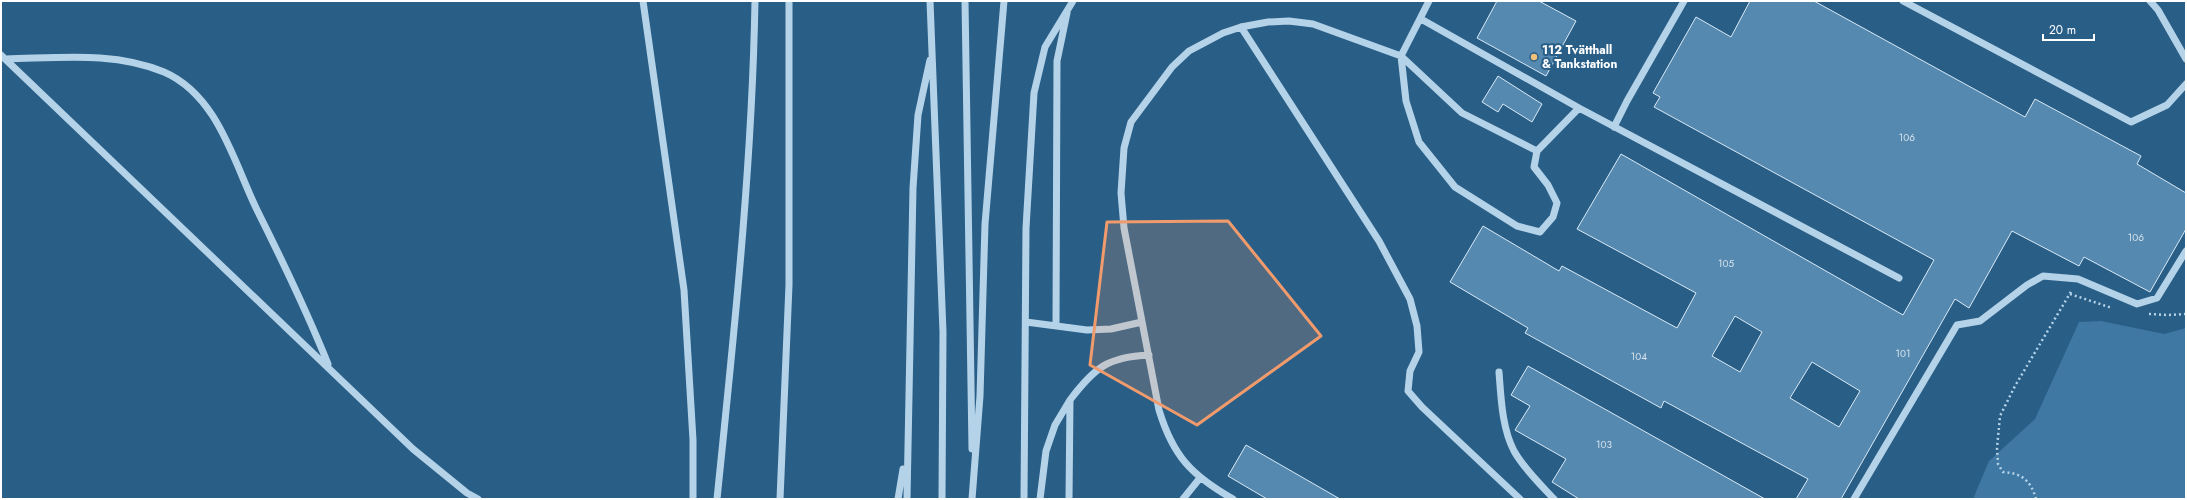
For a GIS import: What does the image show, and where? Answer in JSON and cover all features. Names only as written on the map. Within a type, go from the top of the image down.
[{"type":"lane","points":[[643,1],[684,290],[692,432],[693,499]]},
{"type":"lane","points":[[717,499],[743,238],[754,54],[755,1]]},
{"type":"lane","points":[[780,499],[789,285],[789,1]]},
{"type":"lane","points":[[930,1],[943,332],[942,499]]},
{"type":"lane","points":[[965,1],[970,219],[972,499],[980,396],[984,224],[1004,1]]},
{"type":"lane","points":[[1024,499],[1026,228],[1034,93],[1044,47],[1068,7],[1074,1]]},
{"type":"lane","points":[[1430,1],[1401,56],[1406,101],[1419,142],[1455,186],[1517,226],[1540,232],[1553,217],[1557,203],[1548,185],[1534,167],[1537,151],[1579,108]]},
{"type":"lane","points":[[1614,127],[1638,81],[1684,1]]},
{"type":"lane","points":[[1904,1],[2131,122],[2167,105],[2186,84]]},
{"type":"lane","points":[[2150,1],[2158,10],[2186,59]]},
{"type":"lane","points":[[1056,325],[1057,61],[1068,7]]},
{"type":"lane","points":[[1421,20],[1614,127],[1899,278]]},
{"type":"lane","points":[[1233,499],[1200,478],[1174,450],[1166,434],[1159,410],[1124,228],[1120,193],[1124,148],[1131,122],[1172,67],[1189,52],[1223,33],[1241,27],[1268,22],[1289,21],[1313,24],[1401,56],[1462,113],[1537,151]]},
{"type":"lane","points":[[1241,27],[1378,241],[1410,298],[1417,326],[1419,352],[1410,371],[1408,391],[1422,407],[1520,499]]},
{"type":"lane","points":[[907,499],[906,451],[913,188],[918,115],[933,50]]},
{"type":"lane","points":[[3,57],[99,57],[123,60],[165,73],[192,92],[207,108],[231,150],[258,211],[284,262],[328,366]]},
{"type":"lane","points":[[3,57],[328,366],[413,449],[467,493],[478,499]]},
{"type":"lane","points":[[1854,499],[1957,325],[1980,320],[2027,285],[2043,276],[2078,279],[2137,304],[2157,298],[2186,251]]},
{"type":"lane","points":[[1026,322],[1087,330],[1111,329],[1142,322]]},
{"type":"lane","points":[[1040,499],[1046,450],[1055,425],[1070,400],[1096,370],[1111,361],[1127,356],[1149,355]]},
{"type":"lane","points":[[1499,372],[1506,428],[1514,452],[1554,499]]},
{"type":"lane","points":[[1069,499],[1070,400]]},
{"type":"lane","points":[[898,499],[906,451]]},
{"type":"lane","points":[[1183,499],[1200,478]]},
{"type":"path","points":[[2036,499],[2029,482],[2022,475],[2003,472],[1998,464],[1997,448],[2000,416],[2015,386],[2078,279]]},
{"type":"highlighted area","points":[[1228,221],[1321,336],[1197,425],[1090,365],[1107,222]]},
{"type":"shaded area","points":[[2101,321],[2164,334],[2186,328],[2186,499],[1973,499],[1989,461],[2035,419],[2079,322]]},
{"type":"building","name":"112 Tvätthall & Tankstation","points":[[1497,1],[1539,1],[1576,21],[1546,76],[1477,38]]},
{"type":"building","points":[[1750,1],[1814,1],[2025,117],[2035,99],[2141,156],[2137,164],[2186,193],[2186,229],[2150,292],[2084,257],[2079,266],[2012,231],[1969,308],[1955,299],[1841,499],[1796,499],[1808,479],[1664,401],[1661,408],[1525,333],[1528,328],[1450,282],[1483,226],[1559,271],[1562,266],[1677,328],[1696,293],[1577,229],[1621,154],[1903,315],[1934,260],[1654,107],[1660,97],[1653,93],[1696,17],[1731,37]],"holes":[[[1735,316],[1762,332],[1740,372],[1712,356]],[[1812,362],[1860,391],[1839,427],[1790,398]]]},
{"type":"building","points":[[1498,76],[1542,104],[1532,122],[1503,104],[1498,112],[1482,102]]},
{"type":"building","points":[[1528,366],[1765,499],[1579,499],[1552,482],[1566,459],[1515,430],[1530,406],[1511,395]]},
{"type":"building","points":[[1246,445],[1340,499],[1267,499],[1228,476]]},
{"type":"place","name":"112 Tvätthall & Tankstation","points":[[1534,57]]}]
